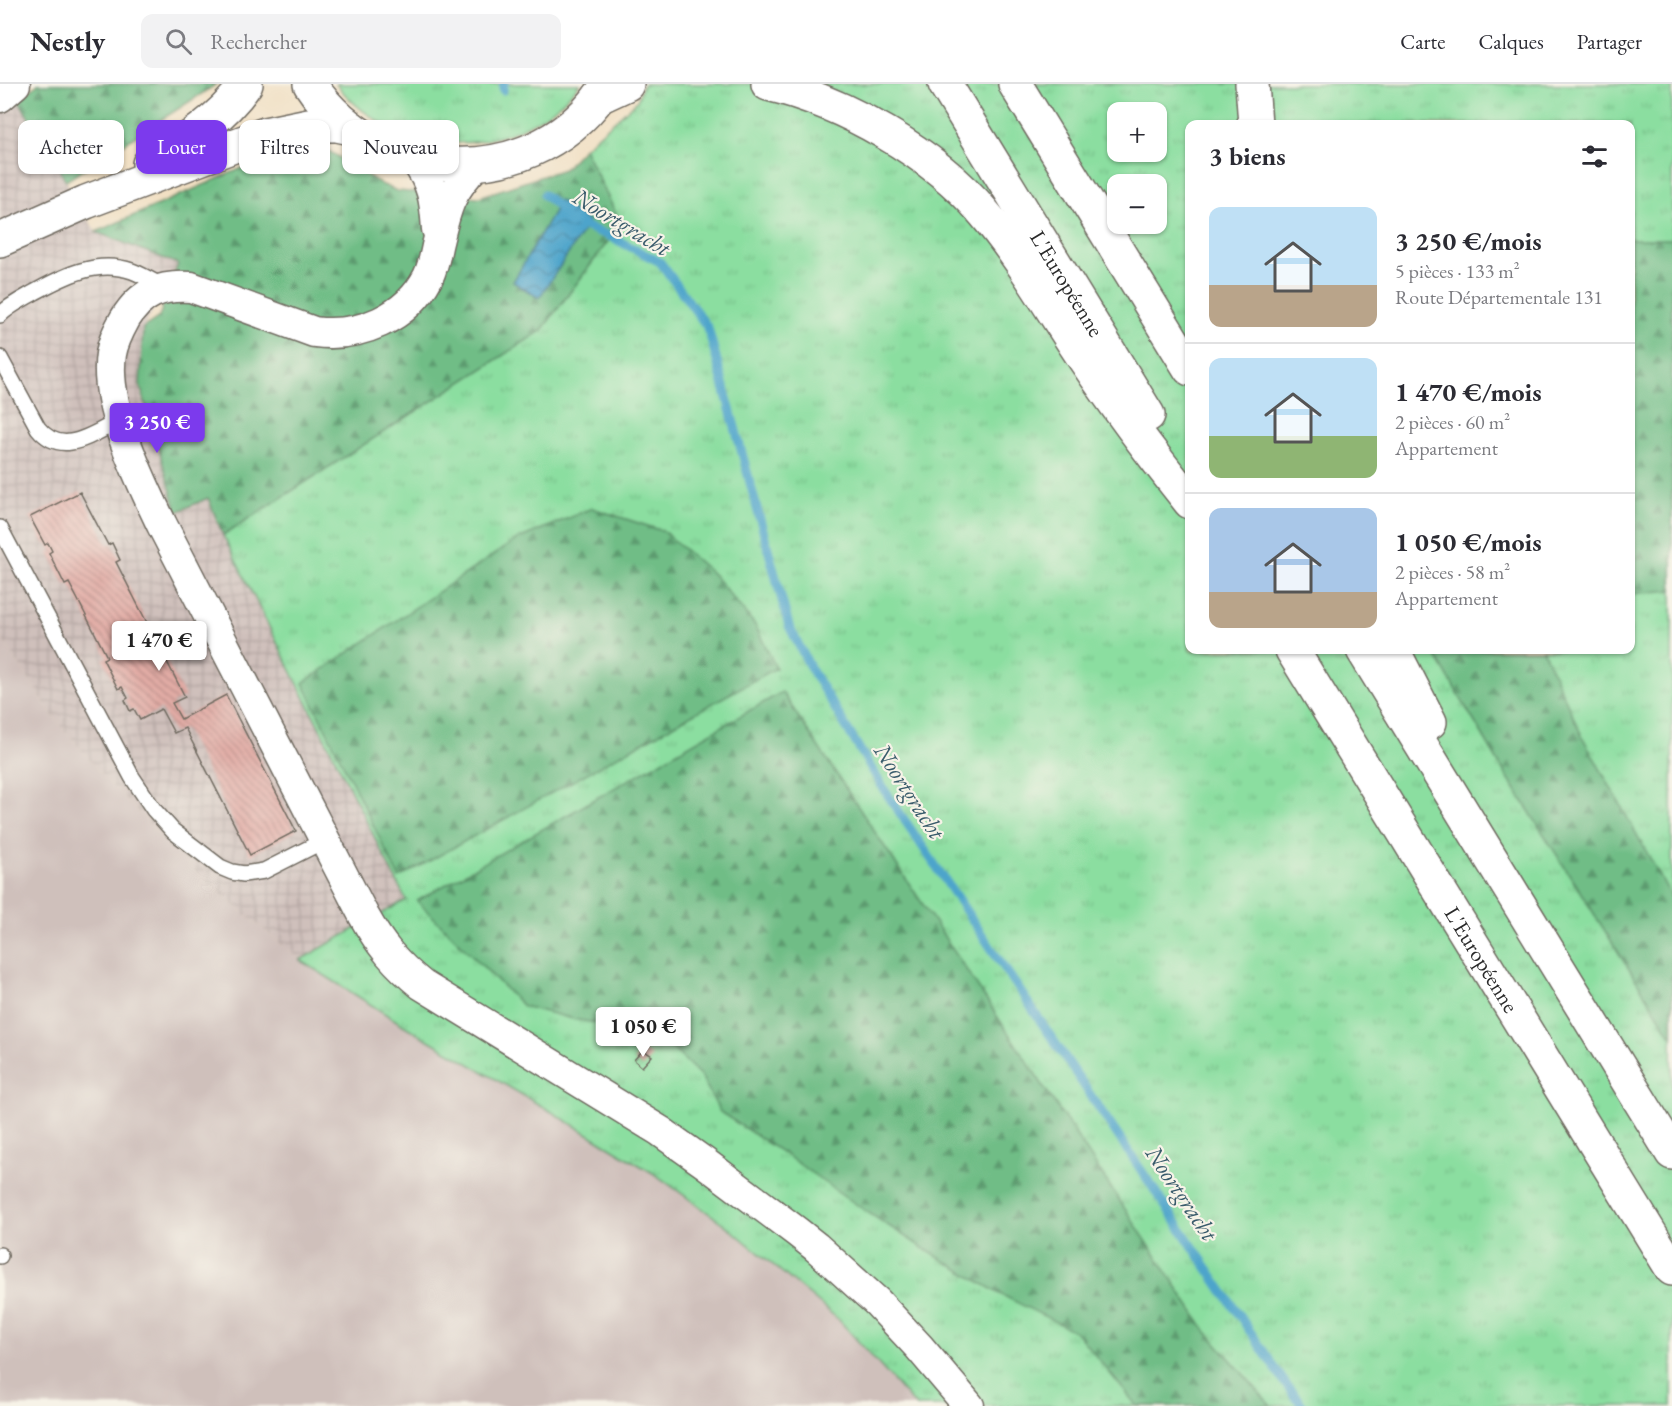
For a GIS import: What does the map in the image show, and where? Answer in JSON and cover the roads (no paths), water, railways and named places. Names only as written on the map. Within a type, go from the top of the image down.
[{"type":"main road","points":[[86,202],[196,133],[224,110],[246,84]]},
{"type":"main road","points":[[310,84],[328,107],[342,120]]},
{"type":"main road","points":[[768,84],[825,103],[901,142],[938,169],[973,200],[1012,250],[1100,383],[1185,495]]},
{"type":"main road","name":"L'Européenne","points":[[945,84],[1185,475]]},
{"type":"main road","points":[[1015,84],[1185,361]]},
{"type":"main road","points":[[1021,84],[1072,178]]},
{"type":"main road","points":[[1252,84],[1255,120]]},
{"type":"main road","points":[[459,165],[477,164],[517,155],[544,143],[570,126],[611,88]]},
{"type":"main road","points":[[0,240],[86,202],[265,134],[309,125],[342,126]]},
{"type":"main road","name":"L'Européenne","points":[[1294,654],[1672,1269]]},
{"type":"main road","points":[[1365,654],[1672,1153]]},
{"type":"main road","points":[[1395,654],[1518,901]]},
{"type":"street","points":[[0,97],[15,84]]},
{"type":"street","points":[[477,164],[464,177],[453,194],[429,276],[415,296],[385,320],[356,331],[328,334],[308,330],[190,286],[165,288],[142,297],[132,307],[115,339],[110,369],[111,387],[119,421],[140,477],[162,525],[378,941],[411,976],[432,991],[660,1131],[705,1162],[816,1247],[877,1302],[969,1406]]},
{"type":"street","points":[[425,174],[433,195],[437,231],[435,253]]},
{"type":"lane","points":[[0,315],[18,302],[63,277],[85,269],[109,268],[131,271],[165,288]]},
{"type":"lane","points":[[0,358],[38,428],[53,441],[72,442],[119,421]]},
{"type":"lane","points":[[0,527],[132,777],[154,810],[174,831],[220,867],[232,872],[244,873],[264,871],[325,840]]},
{"type":"water","points":[[559,200],[588,221],[539,298],[513,282]]},
{"type":"waterway","name":"Noortgracht","points":[[503,90],[504,84]]},
{"type":"waterway","name":"Noortgracht","points":[[544,195],[565,212]]},
{"type":"waterway","name":"Noortgracht","points":[[577,223],[609,236],[660,262],[708,328],[789,626],[811,669],[885,791],[1287,1386],[1303,1406]]}]
